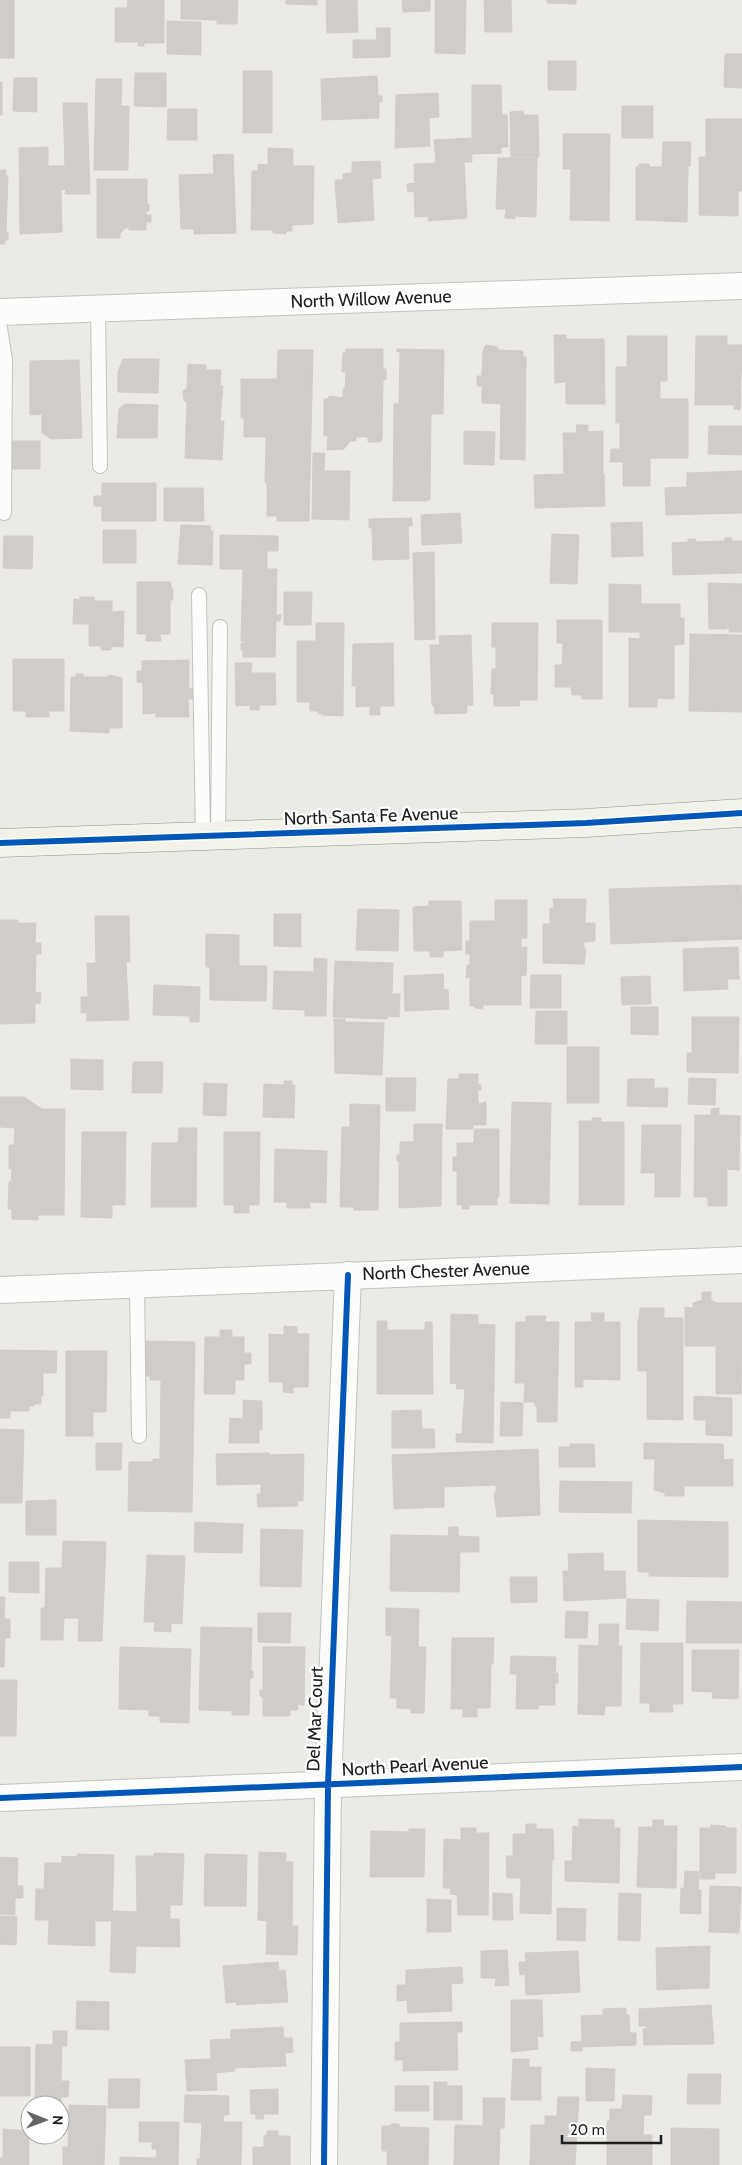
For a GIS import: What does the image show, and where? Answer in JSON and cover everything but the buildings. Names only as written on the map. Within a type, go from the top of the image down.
[{"type":"main road","name":"North Santa Fe Avenue","points":[[0,844],[586,823],[742,813]]},
{"type":"street","name":"North Willow Avenue","points":[[0,312],[742,286]]},
{"type":"street","name":"North Chester Avenue","points":[[0,1290],[742,1260]]},
{"type":"street","name":"Del Mar Court","points":[[324,2165],[328,1785],[348,1275]]},
{"type":"street","name":"North Pearl Avenue","points":[[0,1798],[742,1767]]},
{"type":"lane","points":[[98,309],[100,466]]},
{"type":"lane","points":[[0,328],[5,360],[4,513]]},
{"type":"lane","points":[[199,595],[210,836]]},
{"type":"lane","points":[[210,836],[220,627]]},
{"type":"lane","points":[[136,1284],[139,1436]]},
{"type":"cycle path","points":[[0,843],[586,823],[742,813]]},
{"type":"cycle path","points":[[324,2165],[328,1785],[348,1275]]},
{"type":"cycle path","points":[[0,1798],[742,1767]]}]
